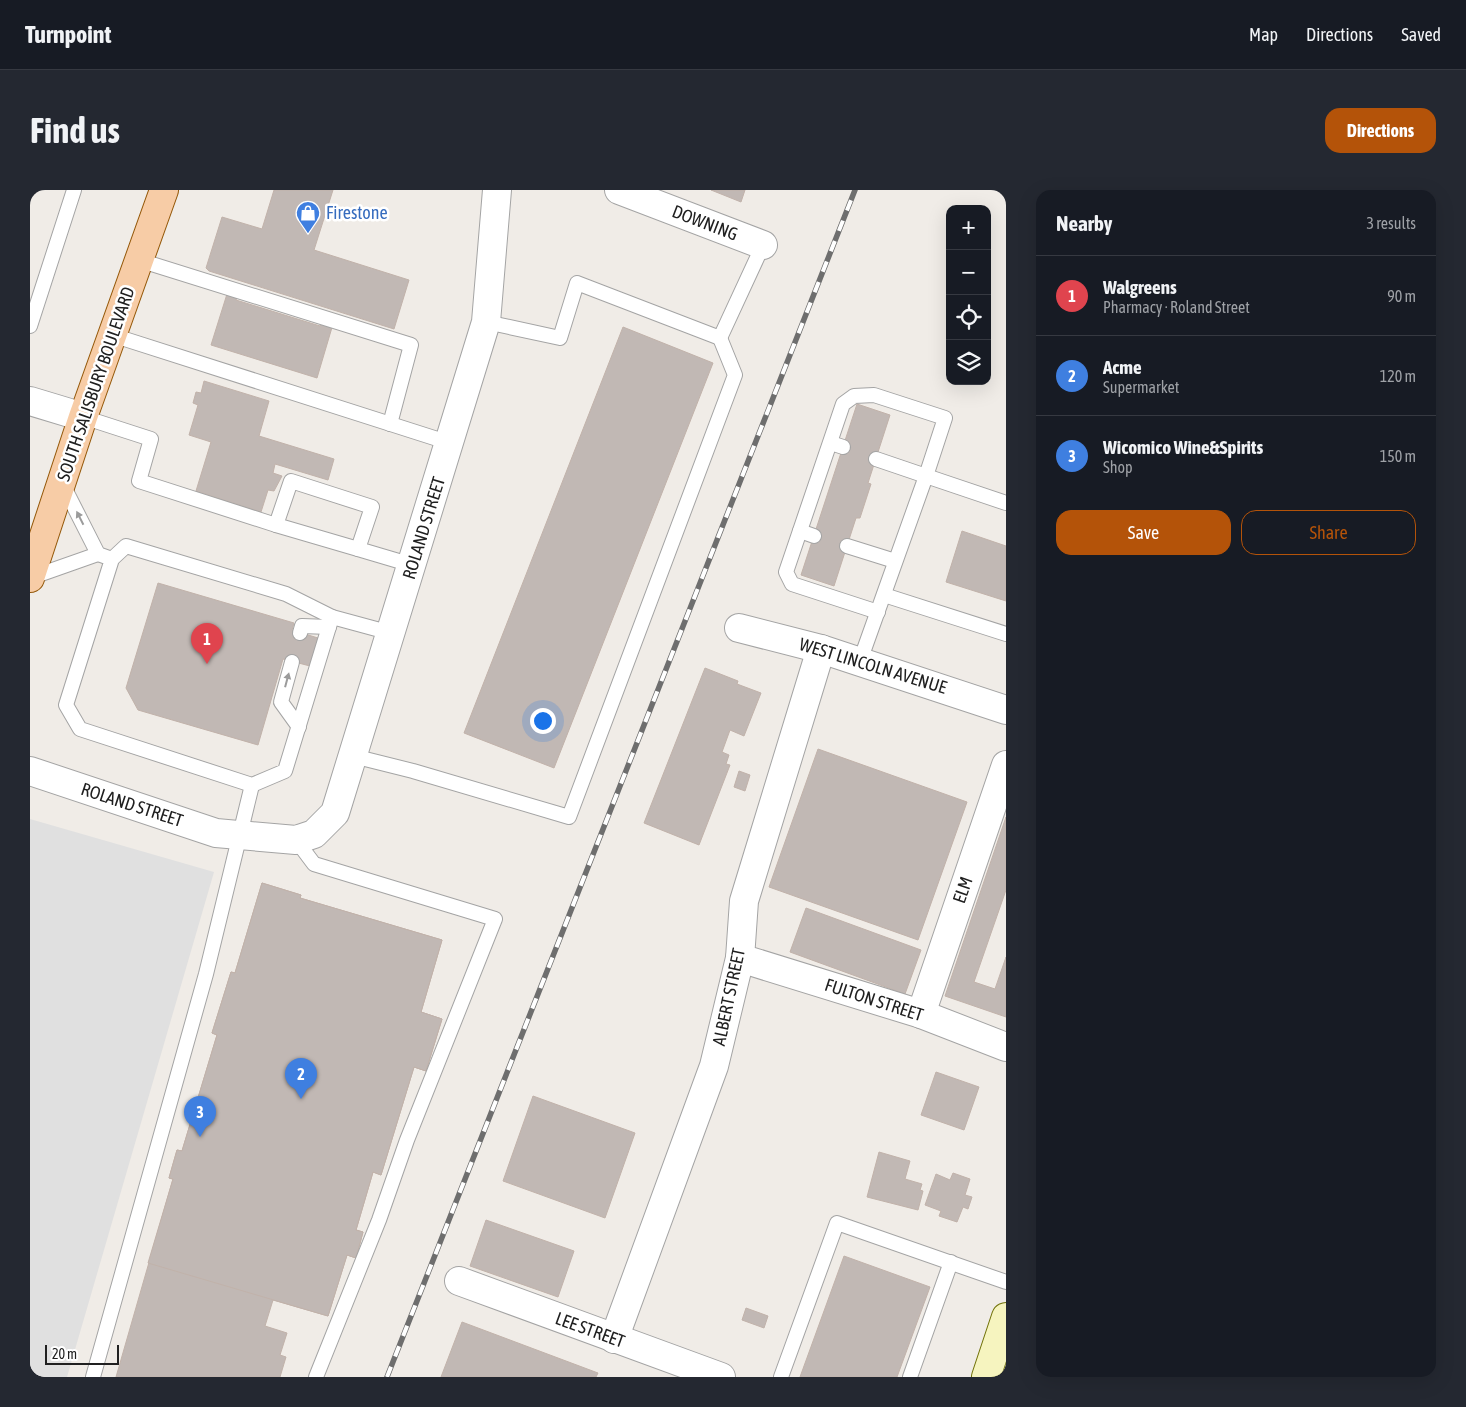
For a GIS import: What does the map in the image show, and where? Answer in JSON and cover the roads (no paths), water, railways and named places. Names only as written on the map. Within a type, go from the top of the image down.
[{"type":"main road","name":"SOUTH SALISBURY BOULEVARD","points":[[30,578],[83,417],[164,190]]},
{"type":"street","name":"ROLAND STREET","points":[[30,771],[216,833],[296,840],[314,834],[335,813],[486,322],[497,190]]},
{"type":"street","name":"DOWNING","points":[[619,190],[763,245]]},
{"type":"street","points":[[30,401],[83,417]]},
{"type":"street","name":"WEST LINCOLN AVENUE","points":[[739,628],[821,648],[1006,710]]},
{"type":"street","name":"ALBERT STREET","points":[[614,1339],[714,1066],[740,958],[744,901],[821,648]]},
{"type":"street","name":"ELM","points":[[921,1014],[1006,765]]},
{"type":"street","name":"FULTON STREET","points":[[740,958],[921,1014],[1006,1047]]},
{"type":"street","name":"LEE STREET","points":[[459,1281],[721,1377]]},
{"type":"street","points":[[986,1377],[1006,1317]]},
{"type":"lane","points":[[30,326],[74,190]]},
{"type":"lane","points":[[353,756],[413,771],[569,817],[735,375],[720,338],[763,245]]},
{"type":"lane","points":[[139,260],[411,346],[390,424]]},
{"type":"lane","points":[[486,322],[560,338],[577,283],[720,338]]},
{"type":"lane","points":[[112,335],[450,442]]},
{"type":"lane","points":[[860,661],[878,612],[884,595],[895,561],[926,476],[945,418],[874,394],[854,396],[844,404],[837,445],[800,531],[786,572],[792,584],[878,612]]},
{"type":"lane","points":[[83,417],[151,440],[139,481],[412,565]]},
{"type":"lane","points":[[876,458],[1006,503]]},
{"type":"lane","points":[[276,524],[291,481],[372,507],[358,549]]},
{"type":"lane","points":[[61,482],[98,554]]},
{"type":"lane","points":[[800,531],[814,536]]},
{"type":"lane","points":[[126,546],[286,594],[330,622],[285,771],[252,784],[80,730],[66,705],[112,559],[126,546]]},
{"type":"lane","points":[[847,546],[895,561]]},
{"type":"lane","points":[[30,578],[98,554],[112,559]]},
{"type":"lane","points":[[884,595],[1006,634]]},
{"type":"lane","points":[[300,633],[302,626],[330,622],[391,633]]},
{"type":"lane","points":[[292,662],[281,702],[299,727]]},
{"type":"lane","points":[[93,1377],[206,974],[241,836],[252,784]]},
{"type":"lane","points":[[296,840],[314,864],[495,919],[407,1140],[376,1229],[316,1377]]},
{"type":"lane","points":[[782,1377],[837,1223],[1006,1282]]},
{"type":"lane","points":[[910,1377],[951,1262]]},
{"type":"railway","points":[[387,1377],[855,190]]},
{"type":"place","name":"Firestone","points":[[308,234]]},
{"type":"place","name":"Walgreens","points":[[207,664]]},
{"type":"place","name":"Acme","points":[[301,1099]]},
{"type":"place","name":"Wicomico Wine&Spirits","points":[[200,1137]]}]
